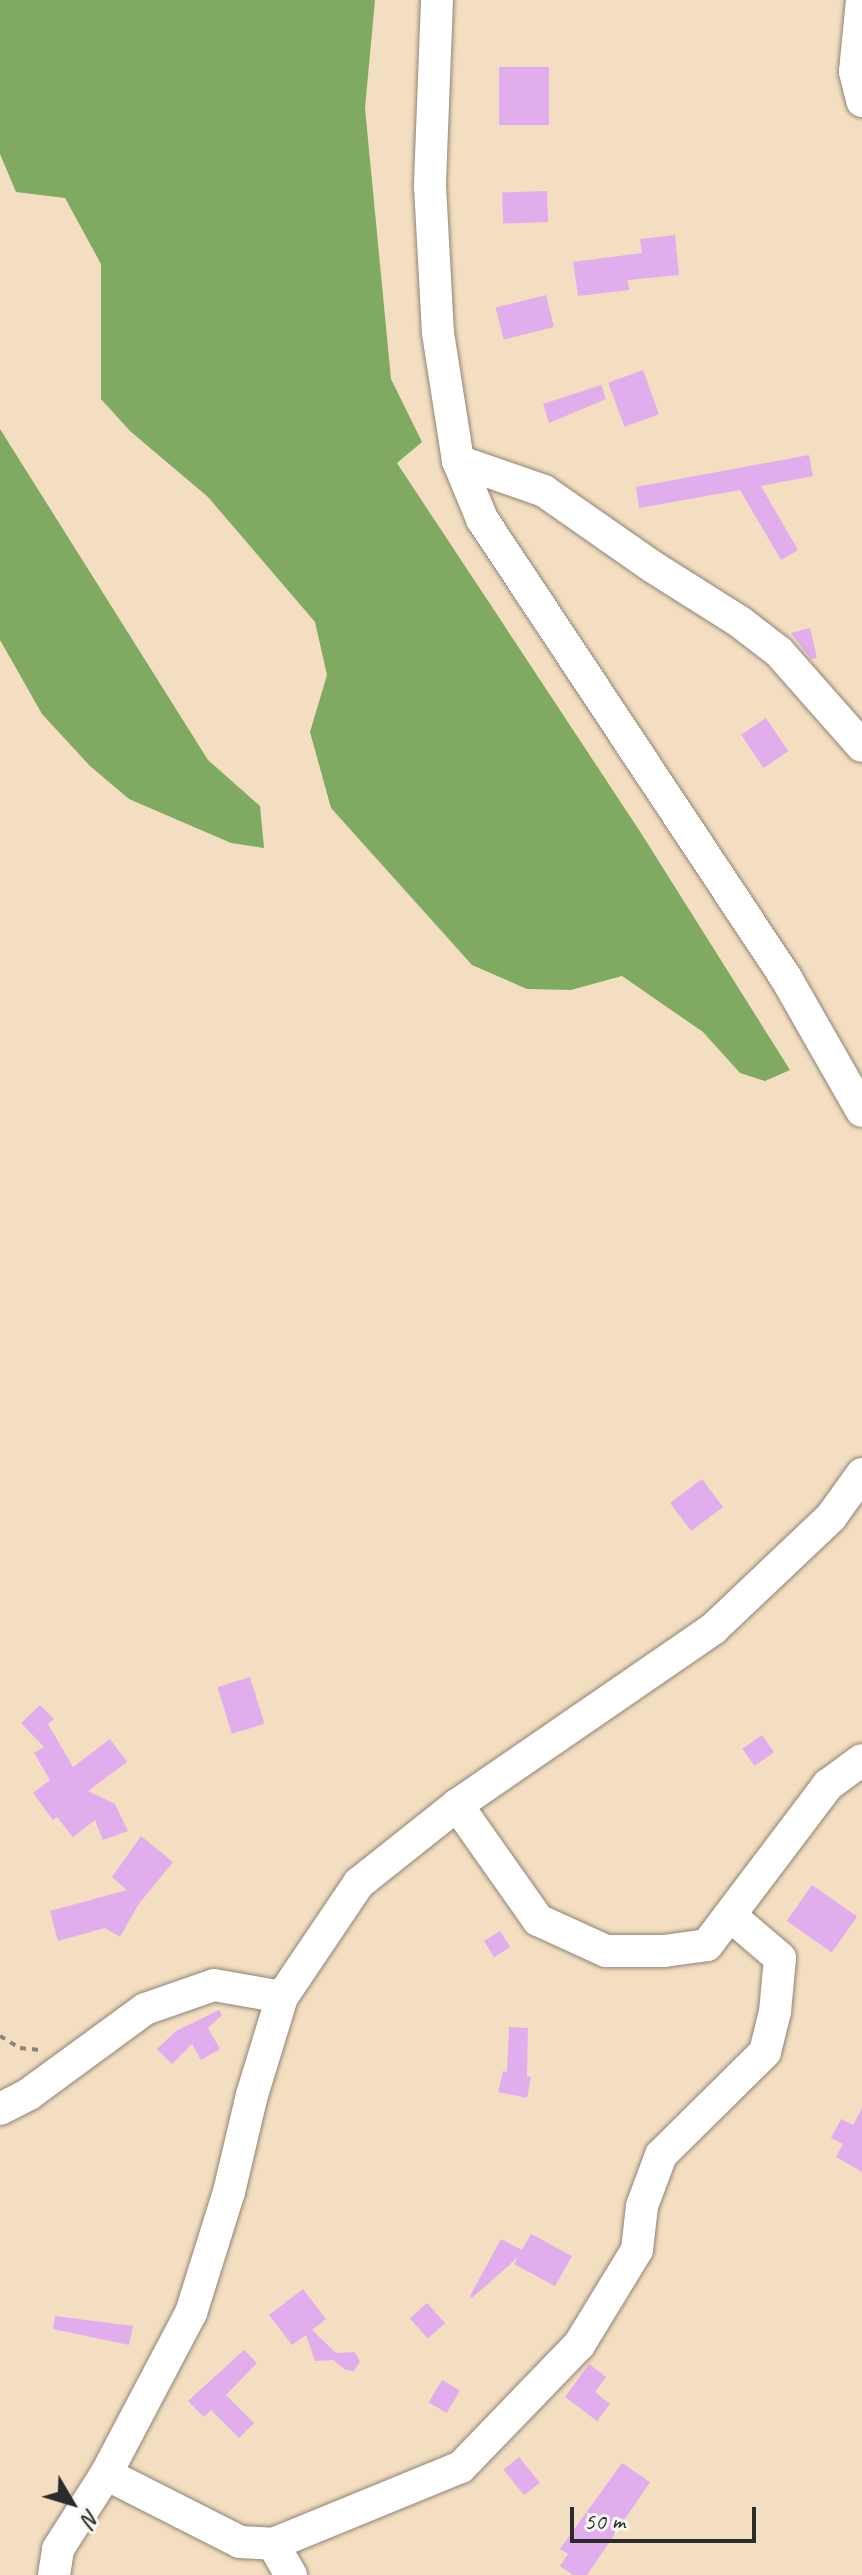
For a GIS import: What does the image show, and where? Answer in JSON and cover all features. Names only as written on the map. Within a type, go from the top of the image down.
[{"type":"street","points":[[437,0],[430,186],[438,333],[458,461],[482,519],[786,978],[862,1111]]},
{"type":"street","points":[[862,0],[855,72],[862,101]]},
{"type":"street","points":[[458,461],[544,491],[653,567],[740,622],[779,652],[862,746]]},
{"type":"street","points":[[54,2575],[58,2549],[106,2474],[191,2313],[229,2192],[252,2095],[282,1997],[359,1883],[457,1805],[578,1725],[713,1629],[831,1517],[862,1474]]},
{"type":"street","points":[[457,1805],[538,1920],[606,1951],[664,1951],[707,1945],[732,1917],[828,1785],[862,1760]]},
{"type":"street","points":[[106,2474],[240,2542],[273,2544],[461,2467],[579,2345],[637,2250],[642,2206],[661,2155],[765,2052],[775,2012],[780,1958],[732,1917]]},
{"type":"street","points":[[0,2109],[29,2094],[78,2055],[145,2009],[214,1985],[282,1997]]},
{"type":"street","points":[[273,2544],[291,2575]]},
{"type":"path","points":[[0,2036],[20,2048],[78,2055]]},
{"type":"green space","points":[[0,0],[375,0],[365,108],[391,379],[422,442],[397,463],[641,833],[790,1070],[765,1081],[740,1073],[703,1032],[622,976],[571,990],[527,989],[472,965],[331,808],[310,732],[327,675],[315,622],[208,497],[130,431],[101,399],[101,264],[65,198],[16,192],[0,154]]},
{"type":"green space","points":[[0,429],[208,760],[260,806],[264,848],[231,843],[129,799],[90,766],[42,714],[0,640]]},
{"type":"building","points":[[499,67],[549,67],[549,125],[499,125]]},
{"type":"building","points":[[547,191],[548,222],[503,224],[502,193]]},
{"type":"building","points":[[675,235],[679,275],[628,280],[629,290],[578,296],[573,262],[642,253],[640,239]]},
{"type":"building","points":[[546,295],[554,327],[504,340],[496,308]]},
{"type":"building","points":[[643,370],[659,414],[624,427],[608,383]]},
{"type":"building","points":[[601,385],[606,399],[549,423],[543,404]]},
{"type":"building","points":[[809,455],[813,476],[761,486],[798,550],[781,560],[740,490],[639,508],[636,487]]},
{"type":"building","points":[[810,628],[817,658],[811,659],[791,633]]},
{"type":"building","points":[[766,718],[788,751],[763,768],[741,735]]},
{"type":"building","points":[[702,1479],[723,1507],[691,1531],[670,1503]]},
{"type":"building","points":[[250,1677],[264,1724],[232,1734],[217,1687]]},
{"type":"building","points":[[40,1705],[54,1719],[48,1724],[73,1767],[110,1739],[127,1762],[88,1791],[115,1804],[128,1831],[103,1840],[95,1820],[73,1837],[57,1817],[53,1820],[33,1793],[50,1780],[34,1753],[44,1747],[21,1723]]},
{"type":"building","points":[[762,1735],[774,1752],[754,1766],[742,1749]]},
{"type":"building","points":[[141,1836],[173,1862],[138,1905],[120,1937],[105,1928],[58,1941],[50,1911],[127,1890],[112,1877]]},
{"type":"building","points":[[812,1885],[857,1917],[832,1953],[787,1921]]},
{"type":"building","points":[[500,1931],[510,1947],[494,1957],[484,1941]]},
{"type":"building","points":[[219,2010],[222,2015],[208,2028],[220,2049],[201,2060],[192,2044],[172,2064],[157,2049],[176,2031]]},
{"type":"building","points":[[509,2027],[528,2028],[527,2076],[531,2077],[527,2098],[498,2092],[503,2071],[507,2072]]},
{"type":"building","points":[[862,2108],[862,2172],[836,2157],[843,2144],[831,2138],[841,2119],[853,2125]]},
{"type":"building","points":[[531,2234],[572,2256],[555,2286],[514,2264],[518,2257],[472,2298],[470,2296],[501,2239],[522,2250]]},
{"type":"building","points":[[303,2289],[326,2319],[312,2330],[336,2353],[355,2352],[360,2362],[354,2371],[346,2370],[333,2360],[315,2361],[306,2335],[292,2345],[269,2315]]},
{"type":"building","points":[[427,2303],[445,2323],[428,2338],[410,2318]]},
{"type":"building","points":[[55,2316],[133,2326],[129,2345],[53,2329]]},
{"type":"building","points":[[244,2350],[257,2363],[226,2395],[254,2423],[239,2438],[211,2410],[204,2417],[188,2401]]},
{"type":"building","points":[[589,2364],[606,2377],[595,2392],[610,2404],[597,2421],[565,2397]]},
{"type":"building","points":[[442,2380],[460,2391],[447,2413],[429,2402]]},
{"type":"building","points":[[519,2457],[540,2483],[524,2495],[503,2470]]},
{"type":"building","points":[[622,2463],[650,2482],[587,2575],[573,2575],[560,2566],[568,2554],[560,2549]]}]
